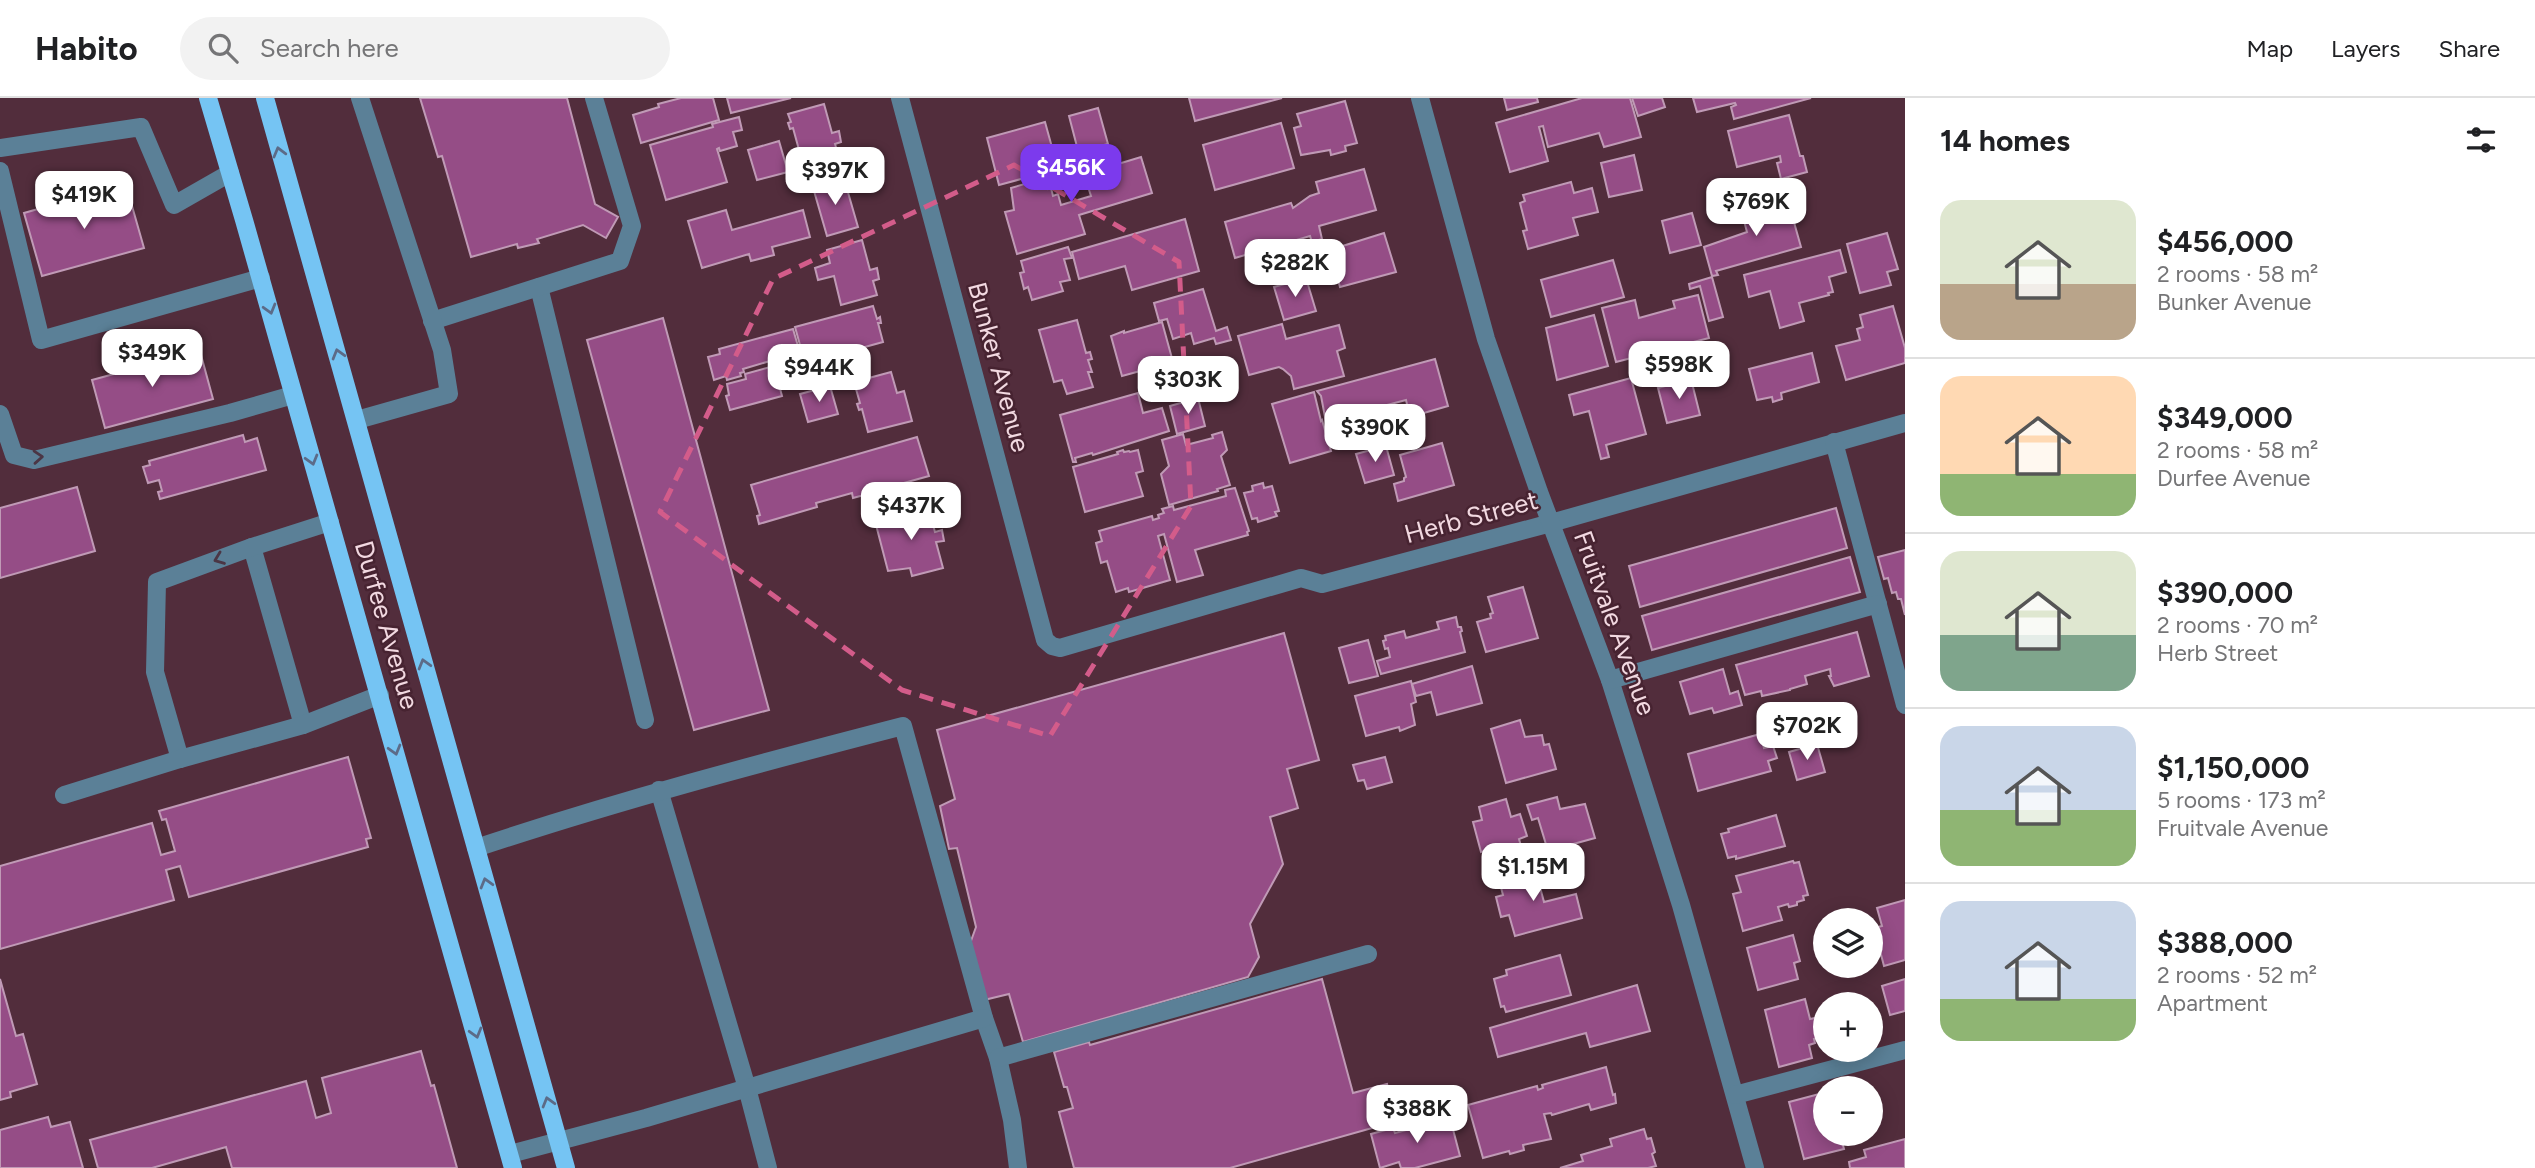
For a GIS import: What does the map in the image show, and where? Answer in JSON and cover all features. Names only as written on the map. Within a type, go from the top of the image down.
[{"type":"main road","name":"Durfee Avenue","points":[[208,98],[512,1161]]},
{"type":"main road","name":"Durfee Avenue","points":[[265,98],[566,1168]]},
{"type":"street","points":[[357,420],[449,394],[442,350],[360,98]]},
{"type":"street","points":[[432,321],[620,261],[632,226],[594,98]]},
{"type":"street","name":"Bunker Avenue","points":[[900,98],[1045,640],[1052,646]]},
{"type":"street","name":"Fruitvale Avenue","points":[[1420,98],[1486,339],[1610,680],[1681,905],[1755,1168]]},
{"type":"street","points":[[0,148],[141,127],[174,205],[230,173]]},
{"type":"street","points":[[0,171],[41,340],[261,278]]},
{"type":"street","points":[[539,287],[645,720]]},
{"type":"street","points":[[0,414],[13,455],[34,460],[293,395]]},
{"type":"street","name":"Herb Street","points":[[1052,646],[1060,648],[1301,578],[1322,584],[1551,523],[1905,423]]},
{"type":"street","points":[[1835,442],[1905,705]]},
{"type":"street","points":[[180,759],[155,673],[157,582],[251,547],[330,522]]},
{"type":"street","points":[[251,547],[303,725]]},
{"type":"street","points":[[1610,680],[1878,604]]},
{"type":"street","points":[[64,795],[303,725],[380,695]]},
{"type":"street","points":[[476,848],[659,790],[903,726],[984,1018],[998,1058],[1012,1120],[1018,1168]]},
{"type":"street","points":[[659,790],[768,1168]]},
{"type":"street","points":[[998,1058],[1367,954]]},
{"type":"street","points":[[512,1161],[559,1141],[984,1018]]},
{"type":"street","points":[[1735,1095],[1905,1050]]},
{"type":"highlighted area","points":[[1014,165],[1179,262],[1191,506],[1050,736],[902,690],[660,512],[773,279]]},
{"type":"building","points":[[420,98],[567,98],[595,204],[618,217],[606,238],[583,225],[537,239],[539,243],[518,248],[517,244],[471,257],[442,156],[438,157]]},
{"type":"building","points":[[681,98],[713,98],[719,120],[641,143],[633,115]]},
{"type":"building","points":[[727,98],[791,98],[731,113]]},
{"type":"building","points":[[1189,98],[1282,98],[1195,121]]},
{"type":"building","points":[[1504,98],[1537,98],[1538,102],[1507,110]]},
{"type":"building","points":[[1582,98],[1630,98],[1641,137],[1604,147],[1599,133],[1548,147],[1543,126],[1539,127],[1548,161],[1510,172],[1496,123]]},
{"type":"building","points":[[1632,98],[1662,98],[1665,107],[1638,116]]},
{"type":"building","points":[[1693,98],[1811,98],[1734,119],[1731,107],[1736,105],[1735,103],[1697,112]]},
{"type":"building","points":[[1345,101],[1357,143],[1345,146],[1346,151],[1331,155],[1330,150],[1301,155],[1294,128],[1301,126],[1297,114]]},
{"type":"building","points":[[824,104],[832,133],[839,131],[841,142],[835,144],[839,158],[804,168],[793,128],[790,129],[788,123],[791,122],[788,114]]},
{"type":"building","points":[[1098,108],[1108,144],[1096,147],[1099,157],[1081,162],[1069,116]]},
{"type":"building","points":[[1789,115],[1807,172],[1781,179],[1777,163],[1781,162],[1780,156],[1737,167],[1728,131]]},
{"type":"building","points":[[739,117],[742,130],[733,132],[737,146],[720,151],[717,149],[727,182],[666,200],[650,145]]},
{"type":"building","points":[[1045,122],[1058,169],[999,185],[987,138]]},
{"type":"building","points":[[1281,123],[1294,168],[1215,190],[1203,145]]},
{"type":"building","points":[[779,141],[788,172],[757,180],[748,150]]},
{"type":"building","points":[[1634,155],[1642,190],[1609,197],[1601,163]]},
{"type":"building","points":[[1141,157],[1152,193],[1079,215],[1085,234],[1017,254],[1005,212],[1014,210],[1011,188],[1045,178],[1053,196],[1058,194],[1061,205],[1091,196],[1082,168],[1116,158],[1118,164]]},
{"type":"building","points":[[1364,169],[1376,210],[1319,226],[1322,239],[1312,242],[1310,236],[1235,258],[1225,222],[1291,203],[1293,208],[1319,193],[1316,182]]},
{"type":"building","points":[[835,177],[839,191],[847,189],[858,227],[827,236],[812,184]]},
{"type":"building","points":[[1571,182],[1574,193],[1592,188],[1598,212],[1573,218],[1578,235],[1528,249],[1523,231],[1527,230],[1520,203],[1525,201],[1523,195]]},
{"type":"building","points":[[126,185],[144,248],[42,276],[24,213],[45,207],[46,211]]},
{"type":"building","points":[[1788,201],[1801,247],[1716,271],[1718,275],[1712,276],[1704,247],[1747,232],[1742,213]]},
{"type":"building","points":[[726,210],[732,230],[803,210],[810,237],[772,247],[774,255],[751,261],[749,254],[702,268],[688,221]]},
{"type":"building","points":[[1692,213],[1701,245],[1670,253],[1662,221]]},
{"type":"building","points":[[1185,219],[1199,271],[1132,290],[1125,266],[1079,279],[1072,252]]},
{"type":"building","points":[[1384,233],[1396,272],[1340,287],[1338,280],[1341,279],[1333,249]]},
{"type":"building","points":[[1887,233],[1898,269],[1887,272],[1891,285],[1860,293],[1847,244]]},
{"type":"building","points":[[862,240],[870,270],[877,268],[879,279],[873,281],[877,295],[841,305],[834,276],[818,280],[815,268],[830,263],[827,250]]},
{"type":"building","points":[[1068,247],[1072,258],[1064,259],[1070,280],[1060,282],[1063,291],[1032,300],[1028,287],[1024,289],[1020,273],[1024,272],[1021,261]]},
{"type":"building","points":[[1840,250],[1846,272],[1829,277],[1833,292],[1828,293],[1829,295],[1799,303],[1804,321],[1780,328],[1770,291],[1749,297],[1744,275]]},
{"type":"building","points":[[1613,260],[1624,297],[1551,317],[1541,280]]},
{"type":"building","points":[[1712,277],[1723,317],[1709,321],[1700,286],[1690,289],[1689,284]]},
{"type":"building","points":[[1306,278],[1316,311],[1284,320],[1274,287]]},
{"type":"building","points":[[1203,289],[1216,331],[1227,327],[1231,340],[1216,344],[1214,338],[1194,344],[1191,333],[1173,339],[1167,319],[1159,321],[1154,303]]},
{"type":"building","points":[[1698,295],[1709,338],[1616,362],[1602,308],[1635,300],[1639,318],[1675,308],[1673,301]]},
{"type":"building","points":[[873,306],[877,319],[880,317],[881,323],[878,323],[883,342],[843,353],[844,358],[821,364],[820,359],[805,363],[795,327]]},
{"type":"building","points":[[1893,306],[1905,348],[1905,363],[1846,380],[1836,346],[1860,340],[1857,329],[1863,327],[1860,315]]},
{"type":"building","points":[[1594,315],[1608,366],[1557,380],[1546,328]]},
{"type":"building","points":[[663,318],[769,710],[694,730],[587,340]]},
{"type":"building","points":[[1077,320],[1086,353],[1090,352],[1092,359],[1088,360],[1092,372],[1088,372],[1093,387],[1067,394],[1062,380],[1054,382],[1039,330]]},
{"type":"building","points":[[1162,322],[1173,362],[1122,376],[1111,336]]},
{"type":"building","points":[[1282,324],[1286,339],[1339,325],[1345,348],[1337,351],[1344,376],[1294,389],[1291,376],[1279,367],[1249,375],[1238,336]]},
{"type":"building","points":[[793,329],[800,353],[777,360],[777,363],[771,365],[770,361],[743,369],[741,376],[727,380],[726,376],[714,380],[708,357],[720,354],[719,349]]},
{"type":"building","points":[[1812,353],[1819,382],[1781,393],[1782,399],[1773,402],[1772,397],[1757,400],[1749,369]]},
{"type":"building","points":[[175,354],[177,361],[201,355],[213,399],[105,428],[92,380],[147,365],[145,362]]},
{"type":"building","points":[[1435,359],[1448,406],[1410,417],[1406,400],[1387,405],[1392,423],[1354,433],[1350,416],[1326,422],[1321,396],[1317,391]]},
{"type":"building","points":[[774,366],[782,396],[730,410],[726,396],[729,395],[727,384],[746,379],[745,374]]},
{"type":"building","points":[[891,372],[897,393],[904,391],[912,421],[868,432],[862,409],[859,410],[857,404],[860,403],[854,382]]},
{"type":"building","points":[[1631,378],[1646,434],[1606,445],[1609,457],[1601,459],[1589,411],[1574,415],[1569,395]]},
{"type":"building","points":[[1691,379],[1700,415],[1667,423],[1658,388]]},
{"type":"building","points":[[830,386],[838,414],[808,422],[800,394]]},
{"type":"building","points":[[1314,392],[1331,451],[1290,463],[1272,404]]},
{"type":"building","points":[[1138,393],[1143,413],[1162,408],[1169,431],[1075,458],[1076,462],[1073,462],[1060,415]]},
{"type":"building","points":[[1198,398],[1205,426],[1177,434],[1170,406]]},
{"type":"building","points":[[1222,432],[1227,450],[1221,456],[1230,485],[1169,505],[1161,474],[1169,466],[1162,440],[1183,434],[1186,445],[1213,438],[1212,435]]},
{"type":"building","points":[[243,435],[245,442],[257,438],[266,470],[160,499],[158,492],[162,491],[159,480],[148,483],[143,467],[150,465],[149,461]]},
{"type":"building","points":[[917,437],[929,476],[875,491],[876,495],[870,497],[868,494],[853,498],[852,493],[816,503],[817,507],[759,524],[757,516],[760,515],[751,485]]},
{"type":"building","points":[[1442,443],[1454,485],[1398,501],[1394,484],[1404,481],[1406,477],[1400,455]]},
{"type":"building","points":[[1386,446],[1394,475],[1365,483],[1356,454]]},
{"type":"building","points":[[1138,450],[1143,471],[1136,473],[1143,496],[1085,512],[1073,467],[1118,454],[1117,452]]},
{"type":"building","points":[[1263,483],[1264,488],[1272,486],[1279,511],[1275,512],[1277,516],[1258,522],[1257,518],[1252,519],[1244,493],[1253,491],[1252,486]]},
{"type":"building","points":[[77,487],[95,551],[0,578],[0,508]]},
{"type":"building","points":[[1235,488],[1248,535],[1195,550],[1203,575],[1177,582],[1164,534],[1158,536],[1170,580],[1129,592],[1128,588],[1116,592],[1107,561],[1101,563],[1096,543],[1102,541],[1099,531],[1152,516],[1153,520],[1164,513],[1162,509],[1173,506],[1174,510],[1226,496],[1225,490]]},
{"type":"building","points":[[928,507],[935,532],[942,530],[944,541],[936,542],[943,568],[912,576],[910,568],[888,571],[875,521]]},
{"type":"building","points":[[1836,508],[1847,548],[1640,607],[1629,566]]},
{"type":"building","points":[[1905,550],[1905,615],[1901,599],[1898,599],[1896,592],[1892,593],[1888,578],[1884,579],[1878,557]]},
{"type":"building","points":[[1850,557],[1860,592],[1652,650],[1642,616]]},
{"type":"building","points":[[1523,587],[1538,638],[1486,652],[1477,622],[1491,618],[1490,614],[1493,613],[1488,597]]},
{"type":"building","points":[[1456,617],[1458,627],[1461,627],[1465,652],[1381,674],[1377,661],[1390,657],[1383,641],[1386,640],[1385,636],[1404,631],[1406,638],[1439,629],[1437,622]]},
{"type":"building","points":[[1857,632],[1869,676],[1834,686],[1829,676],[1830,669],[1805,676],[1807,684],[1790,690],[1762,696],[1761,691],[1745,695],[1736,665]]},
{"type":"building","points":[[1284,633],[1319,760],[1287,769],[1298,808],[1270,817],[1283,864],[1250,924],[1259,957],[1248,977],[1023,1042],[1009,994],[984,1000],[967,952],[976,927],[957,848],[949,849],[940,806],[955,799],[937,730]]},
{"type":"building","points":[[1368,640],[1378,676],[1349,683],[1339,648]]},
{"type":"building","points":[[1472,666],[1482,703],[1437,715],[1431,692],[1416,696],[1412,684]]},
{"type":"building","points":[[1723,669],[1730,694],[1738,691],[1742,705],[1714,713],[1712,708],[1690,714],[1680,682]]},
{"type":"building","points":[[1411,681],[1416,702],[1411,704],[1415,725],[1400,731],[1399,727],[1366,736],[1355,696]]},
{"type":"building","points":[[1800,707],[1808,735],[1777,744],[1769,717]]},
{"type":"building","points":[[1520,720],[1525,737],[1542,735],[1544,745],[1549,744],[1556,769],[1506,783],[1491,729]]},
{"type":"building","points":[[1760,734],[1764,748],[1773,746],[1777,758],[1768,761],[1771,771],[1698,791],[1688,754]]},
{"type":"building","points":[[1817,744],[1825,772],[1797,780],[1789,752]]},
{"type":"building","points":[[348,757],[371,838],[366,839],[368,847],[189,897],[180,866],[166,870],[174,900],[0,949],[0,866],[152,823],[161,855],[175,851],[166,819],[162,820],[159,811]]},
{"type":"building","points":[[1385,757],[1392,782],[1367,789],[1364,780],[1358,781],[1353,765]]},
{"type":"building","points":[[1557,797],[1560,809],[1585,804],[1595,838],[1548,851],[1538,818],[1532,820],[1527,805]]},
{"type":"building","points":[[1506,799],[1511,817],[1520,814],[1527,836],[1519,839],[1523,853],[1492,862],[1489,849],[1481,852],[1473,822],[1482,820],[1479,807]]},
{"type":"building","points":[[1776,815],[1785,846],[1736,859],[1736,856],[1728,858],[1721,834],[1729,832],[1728,829]]},
{"type":"building","points":[[1793,861],[1799,862],[1808,895],[1803,896],[1804,900],[1797,902],[1797,905],[1778,907],[1782,920],[1743,931],[1733,894],[1741,892],[1736,876]]},
{"type":"building","points":[[1534,865],[1544,902],[1576,894],[1582,918],[1515,936],[1509,915],[1501,917],[1496,897],[1503,895],[1498,876]]},
{"type":"building","points":[[1905,900],[1905,960],[1884,966],[1883,908],[1877,908]]},
{"type":"building","points":[[1793,935],[1800,961],[1794,963],[1798,979],[1758,990],[1747,948]]},
{"type":"building","points":[[1560,955],[1571,995],[1506,1012],[1504,1006],[1501,1007],[1494,979],[1507,975],[1506,970]]},
{"type":"building","points":[[0,979],[16,1036],[23,1034],[37,1084],[10,1092],[11,1097],[0,1100]]},
{"type":"building","points":[[1322,979],[1353,1093],[1387,1084],[1397,1121],[1230,1168],[1074,1168],[1059,1112],[1073,1108],[1054,1052],[1089,1042],[1090,1045]]},
{"type":"building","points":[[1905,979],[1905,1011],[1890,1015],[1882,986]]},
{"type":"building","points":[[1637,985],[1650,1031],[1590,1047],[1586,1033],[1498,1057],[1490,1028]]},
{"type":"building","points":[[1805,999],[1810,1019],[1813,1018],[1813,1044],[1809,1045],[1812,1058],[1779,1067],[1765,1010]]},
{"type":"building","points":[[421,1051],[431,1086],[434,1085],[457,1168],[232,1168],[226,1147],[152,1168],[98,1168],[90,1140],[306,1081],[316,1118],[331,1113],[322,1078]]},
{"type":"building","points":[[1606,1067],[1616,1103],[1591,1110],[1589,1104],[1552,1115],[1544,1114],[1551,1139],[1523,1145],[1524,1150],[1510,1154],[1509,1151],[1483,1158],[1468,1105],[1537,1086],[1538,1090],[1543,1088],[1542,1085]]},
{"type":"building","points":[[1813,1096],[1813,1146],[1843,1146],[1844,1149],[1804,1159],[1789,1102]]},
{"type":"building","points":[[48,1117],[51,1127],[70,1122],[83,1168],[0,1168],[0,1130]]},
{"type":"building","points":[[1450,1118],[1460,1156],[1415,1168],[1401,1168],[1399,1162],[1380,1168],[1371,1134],[1393,1128],[1395,1133]]},
{"type":"building","points":[[1644,1129],[1647,1139],[1651,1138],[1656,1166],[1560,1168],[1583,1161],[1581,1155],[1612,1146],[1610,1139]]},
{"type":"building","points":[[1905,1139],[1905,1168],[1850,1168],[1849,1162],[1866,1157],[1864,1150]]}]
